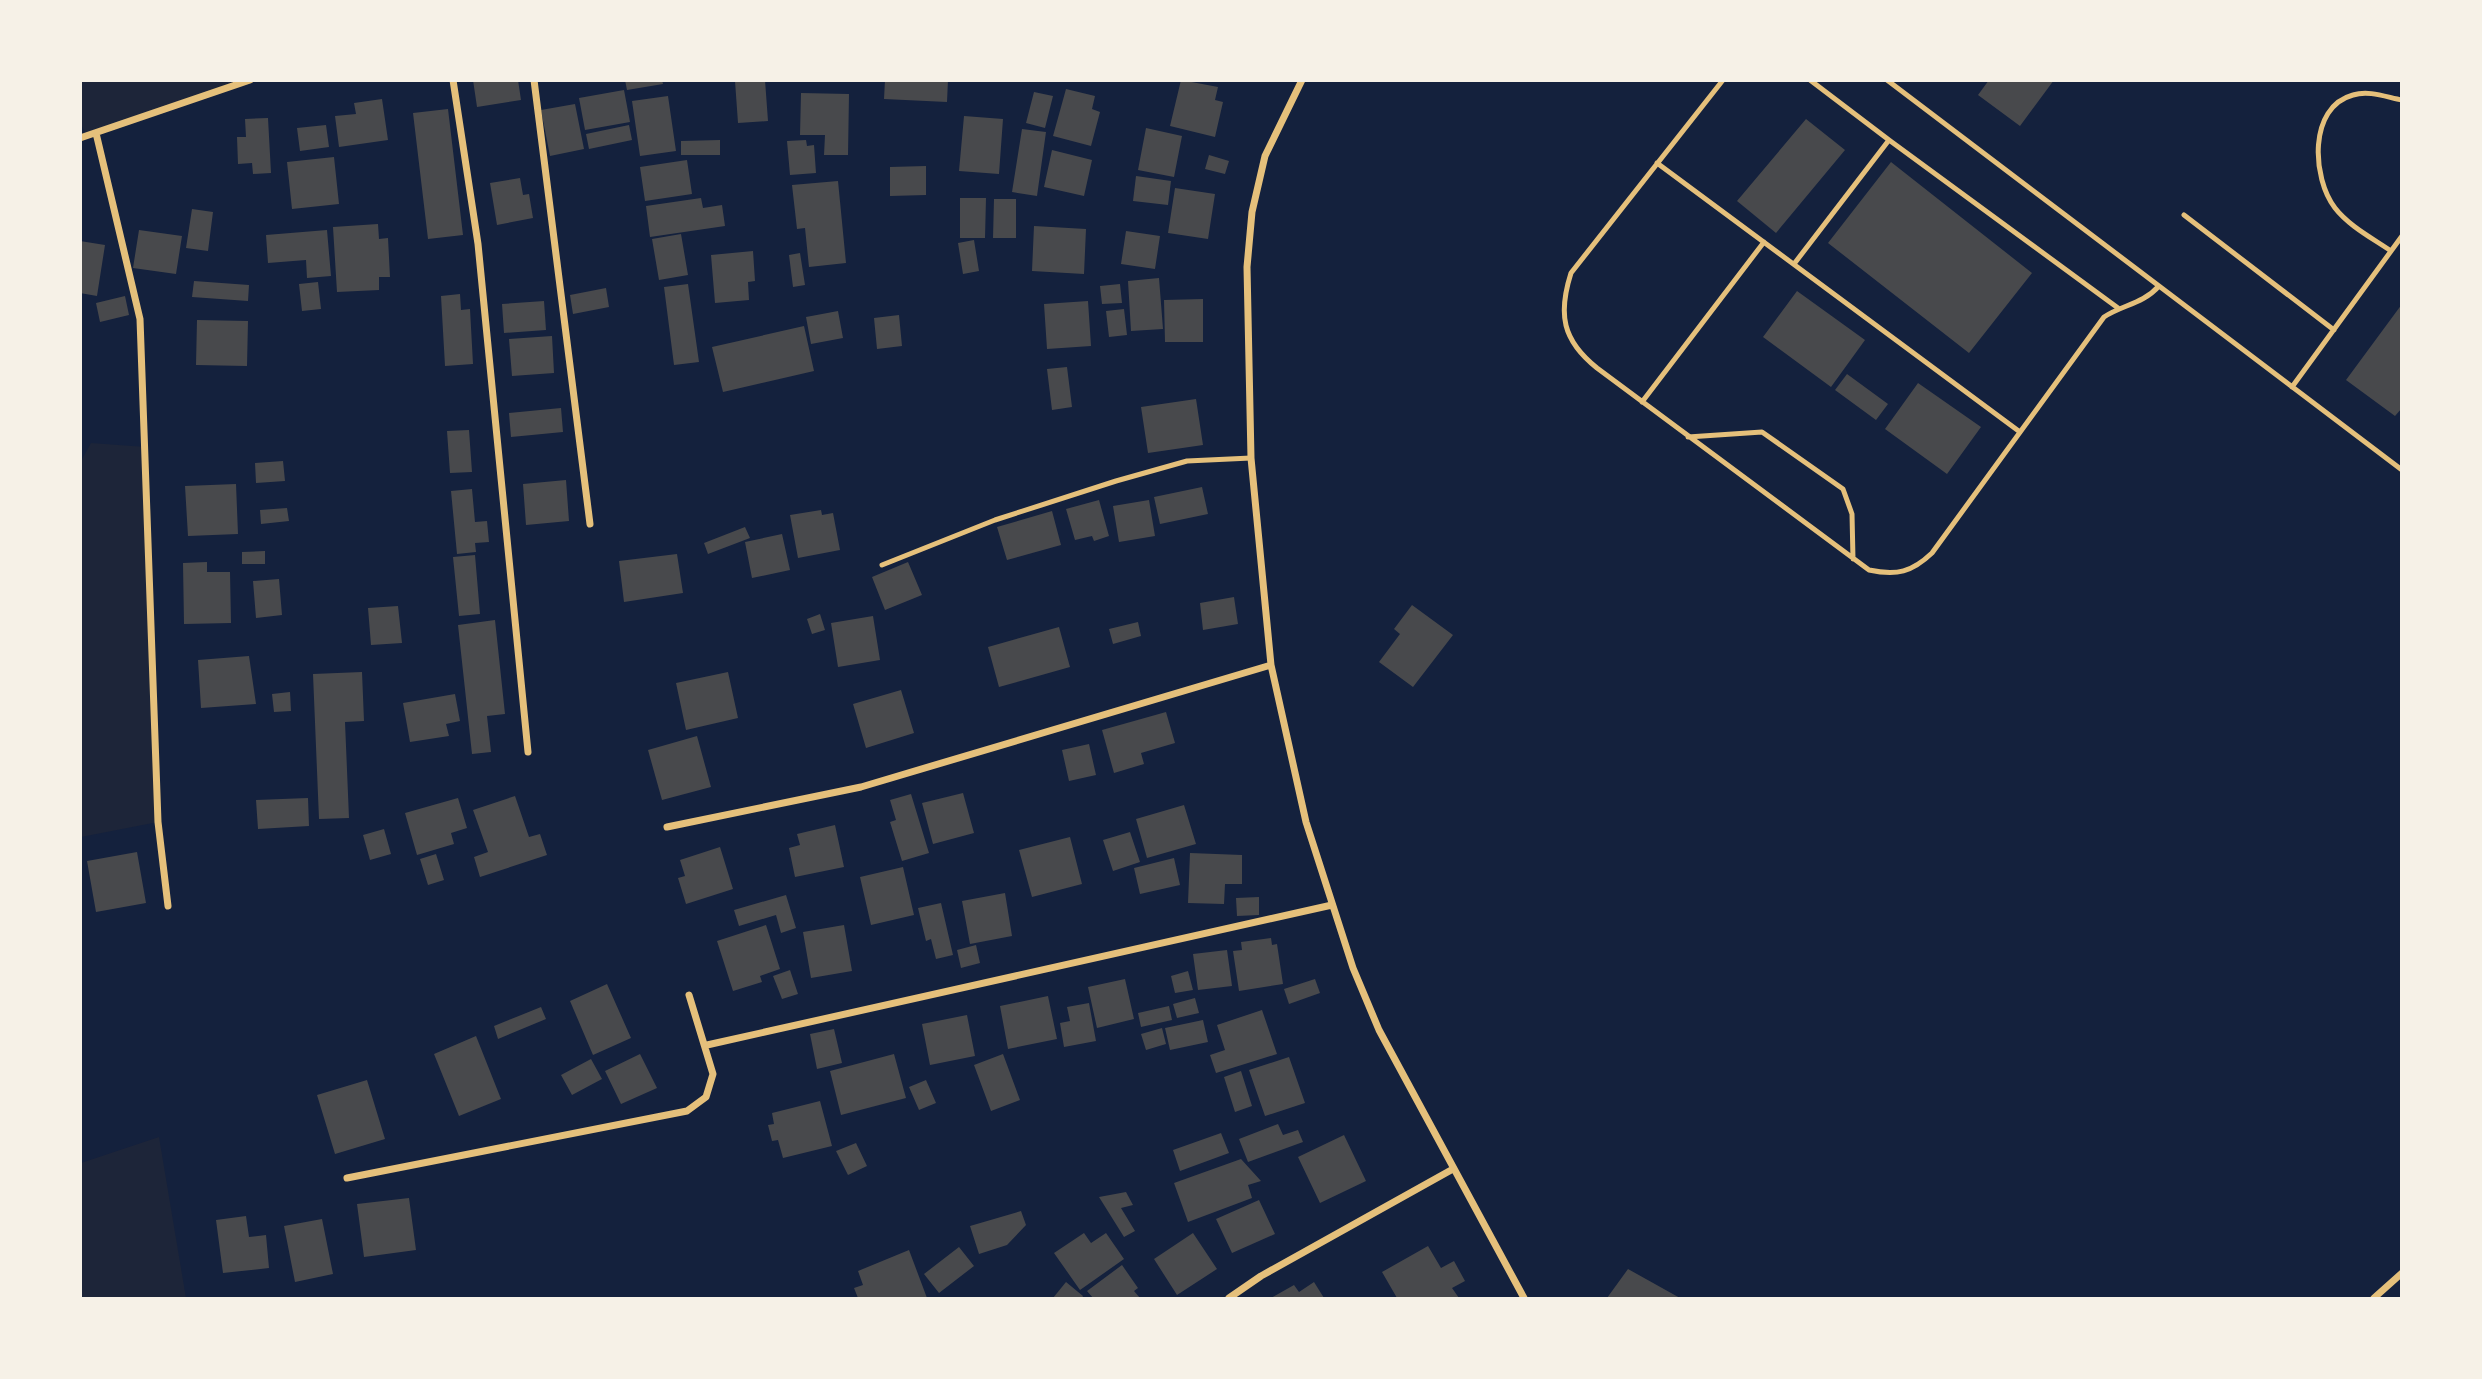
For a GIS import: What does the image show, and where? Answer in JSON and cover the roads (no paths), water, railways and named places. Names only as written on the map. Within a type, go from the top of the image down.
[{"type":"street","points":[[80,138],[250,80]]},
{"type":"street","points":[[453,80],[478,244],[528,752]]},
{"type":"street","points":[[534,80],[590,524]]},
{"type":"street","points":[[1302,80],[1265,156],[1252,212],[1247,267],[1251,458],[1271,665],[1306,822],[1332,905],[1379,1030],[1524,1298]]},
{"type":"street","points":[[96,133],[140,319],[158,822],[168,906]]},
{"type":"street","points":[[667,827],[861,787],[1271,665]]},
{"type":"street","points":[[707,1045],[1332,905]]},
{"type":"street","points":[[347,1178],[687,1111],[710,1090],[713,1074],[707,1045],[688,995]]},
{"type":"street","points":[[1229,1298],[1261,1276],[1453,1169]]},
{"type":"street","points":[[2374,1298],[2402,1273]]},
{"type":"lane","points":[[1723,80],[1571,273],[1564,294],[1564,318],[1569,338],[1580,355],[1869,570],[1887,574],[1905,573],[1919,566],[1932,553],[2104,317],[2118,307],[2142,301],[2159,286]]},
{"type":"lane","points":[[1810,80],[2118,307]]},
{"type":"lane","points":[[1887,80],[2402,470]]},
{"type":"lane","points":[[2390,251],[2351,224],[2335,208],[2319,173],[2319,149],[2321,129],[2337,102],[2353,94],[2370,93],[2402,100]]},
{"type":"lane","points":[[1794,264],[1889,140]]},
{"type":"lane","points":[[1657,163],[2020,432]]},
{"type":"lane","points":[[2185,215],[2334,330]]},
{"type":"lane","points":[[2292,387],[2402,236]]},
{"type":"lane","points":[[1642,402],[1764,242]]},
{"type":"lane","points":[[1688,437],[1762,432],[1803,459],[1843,489],[1849,500],[1853,559]]},
{"type":"lane","points":[[882,565],[996,520],[1116,481],[1188,461],[1251,458]]}]
